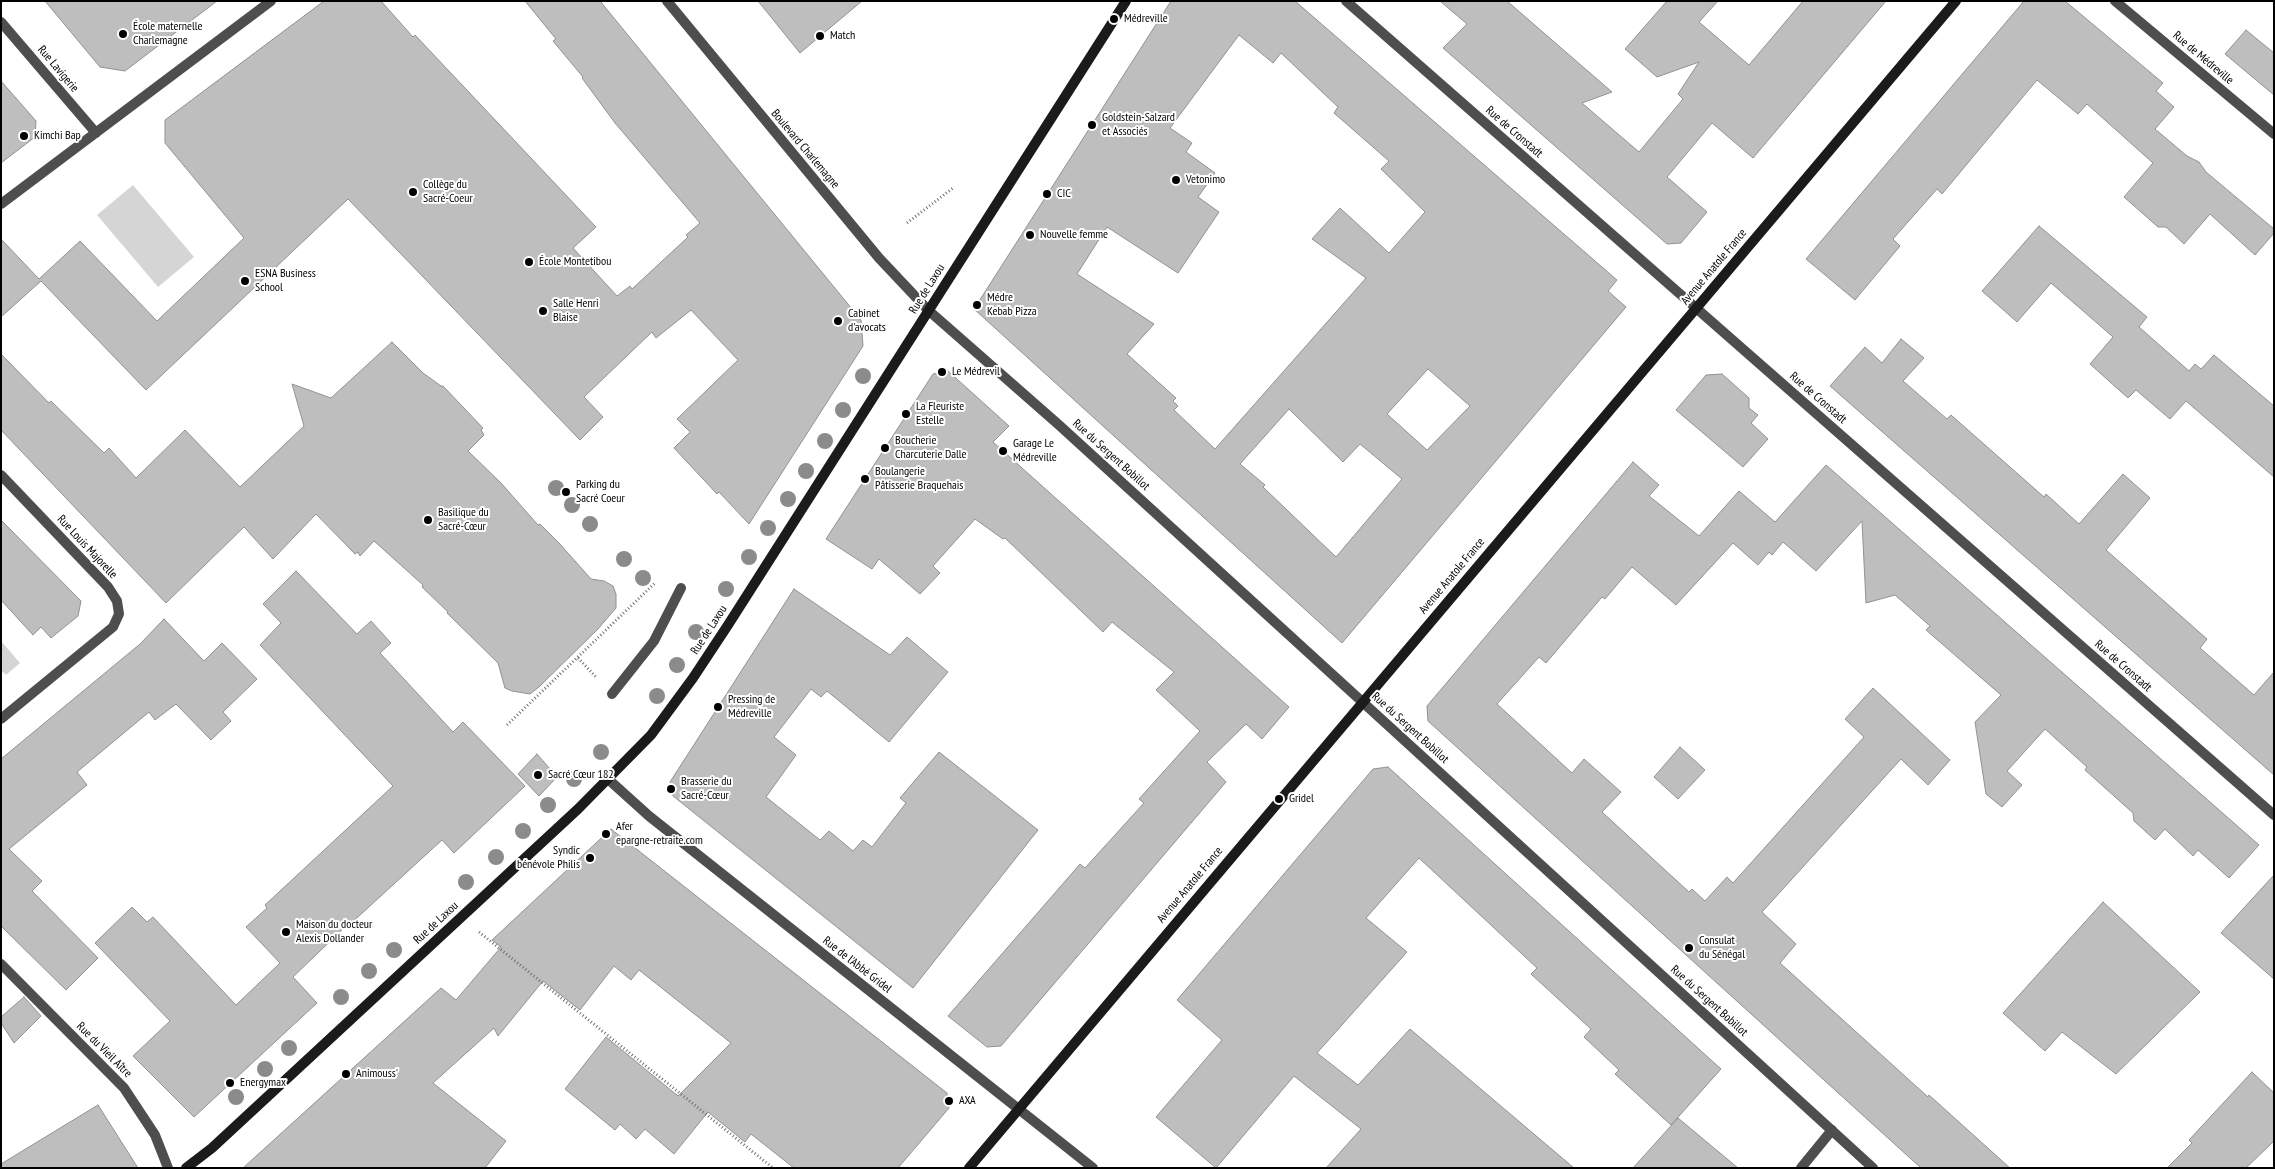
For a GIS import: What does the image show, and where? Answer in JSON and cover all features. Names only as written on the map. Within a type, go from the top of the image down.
[{"type":"main road","name":"Rue de Laxou","points":[[186,1168],[212,1148],[462,916],[608,779],[651,735],[693,678],[1126,1]]},
{"type":"main road","name":"Avenue Anatole France","points":[[969,1168],[1362,701],[1956,1]]},
{"type":"street","points":[[1,204],[271,1]]},
{"type":"street","name":"Boulevard Charlemagne","points":[[667,1],[879,258],[928,310]]},
{"type":"street","name":"Rue de Cronstadt","points":[[1346,1],[2274,815]]},
{"type":"street","name":"Rue de Médreville","points":[[2115,1],[2274,134]]},
{"type":"street","name":"Rue Lavigerie","points":[[1,22],[96,133]]},
{"type":"street","name":"Rue du Sergent Bobillot","points":[[928,310],[1060,425],[1873,1168]]},
{"type":"street","name":"Rue Louis Majorelle","points":[[1,475],[108,587],[117,601],[119,614],[113,627],[1,719]]},
{"type":"street","points":[[612,694],[654,641],[681,588]]},
{"type":"street","name":"Rue de l'Abbé Gridel","points":[[608,779],[649,816],[1093,1168]]},
{"type":"street","name":"Rue du Vieil Aître","points":[[1,964],[124,1088],[154,1134],[168,1168]]},
{"type":"street","points":[[1801,1168],[1832,1130]]},
{"type":"path","points":[[907,223],[953,188]]},
{"type":"path","points":[[507,725],[659,580]]},
{"type":"path","points":[[578,658],[586,666]]},
{"type":"path","points":[[462,916],[495,946],[773,1168]]},
{"type":"shaded area","points":[[133,185],[194,257],[158,287],[97,215]]},
{"type":"shaded area","points":[[1,641],[20,663],[6,675],[1,670]]},
{"type":"building","name":"École maternelle Charlemagne","points":[[45,1],[217,1],[125,71],[100,67]]},
{"type":"building","points":[[324,1],[381,1],[413,37],[415,35],[596,227],[573,248],[617,296],[630,286],[632,289],[688,237],[686,235],[700,223],[615,123],[583,77],[553,41],[556,39],[525,1],[600,1],[861,320],[863,346],[749,524],[719,492],[717,494],[674,448],[690,432],[677,419],[738,360],[691,310],[656,338],[652,332],[584,397],[603,417],[580,440],[348,199],[146,390],[41,281],[1,317],[1,239],[39,279],[80,241],[157,321],[244,238],[165,143],[165,120]]},
{"type":"building","points":[[758,1],[862,1],[800,53]]},
{"type":"building","points":[[1171,1],[1295,1],[1617,280],[1608,291],[1626,307],[1342,643],[974,309]],"holes":[[[1239,35],[1273,63],[1281,53],[1338,107],[1334,113],[1389,161],[1381,169],[1425,212],[1389,253],[1340,208],[1312,239],[1366,278],[1215,449],[1174,410],[1178,406],[1173,401],[1176,398],[1127,354],[1154,324],[1077,274],[1107,227],[1178,273],[1219,212],[1198,197],[1215,173],[1186,152],[1192,143],[1170,128]],[[1428,369],[1470,406],[1427,450],[1387,414]],[[1289,409],[1343,462],[1360,444],[1402,479],[1336,557],[1263,487],[1265,485],[1240,464]]]},
{"type":"building","points":[[1440,1],[1507,1],[1612,92],[1582,103],[1639,152],[1683,99],[1678,94],[1699,62],[1657,77],[1625,49],[1667,1],[1718,1],[1699,22],[1749,65],[1803,1],[1886,1],[1753,158],[1712,123],[1667,177],[1707,212],[1681,243],[1667,244],[1443,48],[1467,24]]},
{"type":"building","points":[[2024,1],[2065,1],[2163,83],[2156,91],[2174,107],[2155,129],[2187,156],[2199,162],[2206,172],[2274,229],[2274,233],[2255,255],[2210,214],[2184,244],[2166,227],[2158,227],[2124,197],[2153,163],[2087,104],[2078,114],[2037,80],[1942,194],[1937,189],[1893,239],[1900,246],[1855,300],[1806,259]]},
{"type":"building","points":[[2246,30],[2274,53],[2274,95],[2225,54]]},
{"type":"building","points":[[1,81],[36,121],[35,137],[1,163]]},
{"type":"building","points":[[2039,226],[2147,317],[2139,327],[2189,371],[2195,364],[2201,369],[2214,355],[2274,406],[2274,477],[2186,401],[2170,419],[2136,390],[2128,398],[2090,364],[2113,337],[2051,283],[2017,322],[1982,291]]},
{"type":"building","points":[[1901,339],[1924,358],[1903,381],[1947,419],[1951,415],[2044,497],[2046,494],[2079,524],[2123,474],[2150,498],[2106,550],[2207,639],[2200,648],[2254,695],[2274,672],[2274,775],[1830,386],[1865,347],[1882,363]]},
{"type":"building","name":"Basilique du Sacré-Cœur","points":[[392,342],[423,373],[443,386],[483,428],[481,430],[484,435],[468,451],[501,483],[538,525],[540,524],[559,543],[591,579],[604,581],[613,586],[616,594],[616,608],[598,629],[530,694],[505,688],[498,663],[422,587],[423,585],[374,541],[360,556],[358,552],[355,554],[316,514],[273,559],[244,527],[166,603],[1,430],[1,354],[49,403],[51,401],[104,453],[109,448],[136,478],[185,430],[240,487],[304,426],[292,384],[331,398]]},
{"type":"building","points":[[948,371],[1009,426],[993,442],[1289,707],[1262,739],[1246,724],[1207,762],[1226,782],[1001,1046],[987,1047],[948,1016],[1080,864],[1085,868],[1144,803],[1139,799],[1200,731],[1156,690],[1174,672],[1112,622],[1103,632],[1005,538],[1003,539],[975,519],[933,566],[940,573],[920,594],[879,559],[872,569],[826,539],[933,374]]},
{"type":"building","points":[[1722,374],[1749,398],[1749,408],[1758,415],[1751,423],[1768,439],[1743,467],[1676,410],[1706,375]]},
{"type":"building","points":[[1633,462],[1659,485],[1649,496],[1699,536],[1739,491],[1775,522],[1826,465],[2259,845],[2229,878],[2198,850],[2193,856],[2165,829],[2155,840],[2134,821],[2133,813],[2085,770],[2087,767],[2045,729],[2007,771],[2022,785],[2002,807],[1986,794],[1975,722],[2001,695],[1926,630],[1930,626],[1895,595],[1866,603],[1862,521],[1816,571],[1783,542],[1772,555],[1769,552],[1758,565],[1733,543],[1676,605],[1632,567],[1605,599],[1602,597],[1546,663],[1539,657],[1497,704],[1572,773],[1584,759],[1621,792],[1602,812],[1689,892],[1692,889],[1705,901],[1727,877],[1733,883],[1864,737],[1845,719],[1873,688],[1950,760],[1928,785],[1901,759],[1762,912],[1796,944],[1780,963],[1928,1097],[1929,1095],[2010,1168],[1921,1168],[1428,721],[1427,706]]},
{"type":"building","points":[[1,520],[81,601],[78,616],[51,638],[41,627],[33,635],[1,600]]},
{"type":"building","points":[[296,571],[357,634],[371,621],[391,643],[380,653],[453,732],[463,722],[525,786],[454,853],[442,840],[346,926],[293,977],[317,1003],[194,1117],[133,1056],[170,1021],[95,943],[132,907],[147,922],[153,917],[236,1005],[280,963],[246,927],[267,908],[265,905],[393,786],[260,645],[281,623],[263,604]]},
{"type":"building","points":[[794,589],[890,655],[907,637],[948,672],[889,742],[827,691],[821,697],[811,689],[774,737],[796,755],[766,797],[820,840],[829,831],[853,851],[863,840],[872,847],[906,803],[900,798],[939,752],[1038,830],[913,988],[673,796],[670,782]]},
{"type":"building","points":[[164,619],[204,661],[222,643],[257,679],[223,712],[231,721],[211,740],[176,704],[155,720],[149,712],[77,772],[87,785],[9,849],[42,881],[32,891],[98,958],[66,990],[1,926],[1,759],[140,644]]},
{"type":"building","points":[[1680,747],[1705,770],[1678,799],[1654,777]]},
{"type":"building","name":"Sacré Cœur 182","points":[[537,754],[557,777],[539,796],[518,774]]},
{"type":"building","points":[[1388,767],[1721,1069],[1671,1125],[1615,1074],[1619,1070],[1584,1037],[1591,1029],[1531,974],[1537,968],[1419,858],[1366,918],[1407,952],[1317,1053],[1358,1085],[1410,1029],[1574,1168],[1326,1168],[1361,1129],[1294,1076],[1216,1168],[1156,1117],[1222,1040],[1177,1000],[1373,769]]},
{"type":"building","points":[[611,829],[947,1093],[949,1108],[898,1168],[794,1168],[751,1134],[745,1142],[708,1112],[674,1154],[645,1129],[636,1139],[620,1124],[615,1130],[565,1089],[606,1037],[678,1096],[731,1043],[639,970],[631,980],[614,966],[580,1010],[543,981],[498,1036],[494,1028],[433,1083],[506,1141],[485,1168],[243,1168],[441,988],[456,1000],[501,947],[492,940]]},
{"type":"building","points":[[2274,875],[2274,979],[2221,933]]},
{"type":"building","points":[[2103,902],[2200,992],[2116,1074],[2062,1032],[2045,1051],[2003,1013]]},
{"type":"building","points":[[24,997],[41,1016],[14,1043],[1,1023],[1,1017]]},
{"type":"building","points":[[2252,1072],[2274,1093],[2274,1141],[2246,1168],[2167,1168],[2192,1143],[2189,1140]]},
{"type":"building","points":[[98,1105],[138,1168],[1,1168],[1,1164]]},
{"type":"building","points":[[1678,1118],[1738,1168],[1633,1168]]},
{"type":"place","name":"Médreville","points":[[1114,19]]},
{"type":"place","name":"École maternelle Charlemagne","points":[[123,34]]},
{"type":"place","name":"Match","points":[[820,36]]},
{"type":"place","name":"Goldstein-Salzard et Associés","points":[[1092,125]]},
{"type":"place","name":"Kimchi Bap","points":[[24,136]]},
{"type":"place","name":"Vetonimo","points":[[1176,180]]},
{"type":"place","name":"Collège du Sacré-Coeur","points":[[413,192]]},
{"type":"place","name":"CIC","points":[[1047,194]]},
{"type":"place","name":"Nouvelle femme","points":[[1030,235]]},
{"type":"place","name":"École Montetibou","points":[[529,262]]},
{"type":"place","name":"ESNA Business School","points":[[245,281]]},
{"type":"place","name":"Médre Kebab Pizza","points":[[977,305]]},
{"type":"place","name":"Salle Henri Blaise","points":[[543,311]]},
{"type":"place","name":"Cabinet d'avocats","points":[[838,321]]},
{"type":"place","name":"Le Médrevil","points":[[942,372]]},
{"type":"place","name":"La Fleuriste Estelle","points":[[906,414]]},
{"type":"place","name":"Boucherie Charcuterie Dalle","points":[[885,448]]},
{"type":"place","name":"Garage Le Médreville","points":[[1003,451]]},
{"type":"place","name":"Boulangerie Pâtisserie Braquehais","points":[[865,479]]},
{"type":"place","name":"Parking du Sacré Coeur","points":[[566,492]]},
{"type":"place","name":"Basilique du Sacré-Cœur","points":[[428,520]]},
{"type":"place","name":"Pressing de Médreville","points":[[718,707]]},
{"type":"place","name":"Sacré Cœur 182","points":[[538,775]]},
{"type":"place","name":"Brasserie du Sacré-Cœur","points":[[671,789]]},
{"type":"place","name":"Gridel","points":[[1279,799]]},
{"type":"place","name":"Afer epargne-retraite.com","points":[[606,834]]},
{"type":"place","name":"Syndic bénévole Philis","points":[[590,858]]},
{"type":"place","name":"Maison du docteur Alexis Dollander","points":[[286,932]]},
{"type":"place","name":"Consulat du Sénégal","points":[[1689,948]]},
{"type":"place","name":"Animouss'","points":[[346,1074]]},
{"type":"place","name":"Energymax","points":[[230,1083]]},
{"type":"place","name":"AXA","points":[[949,1101]]}]
